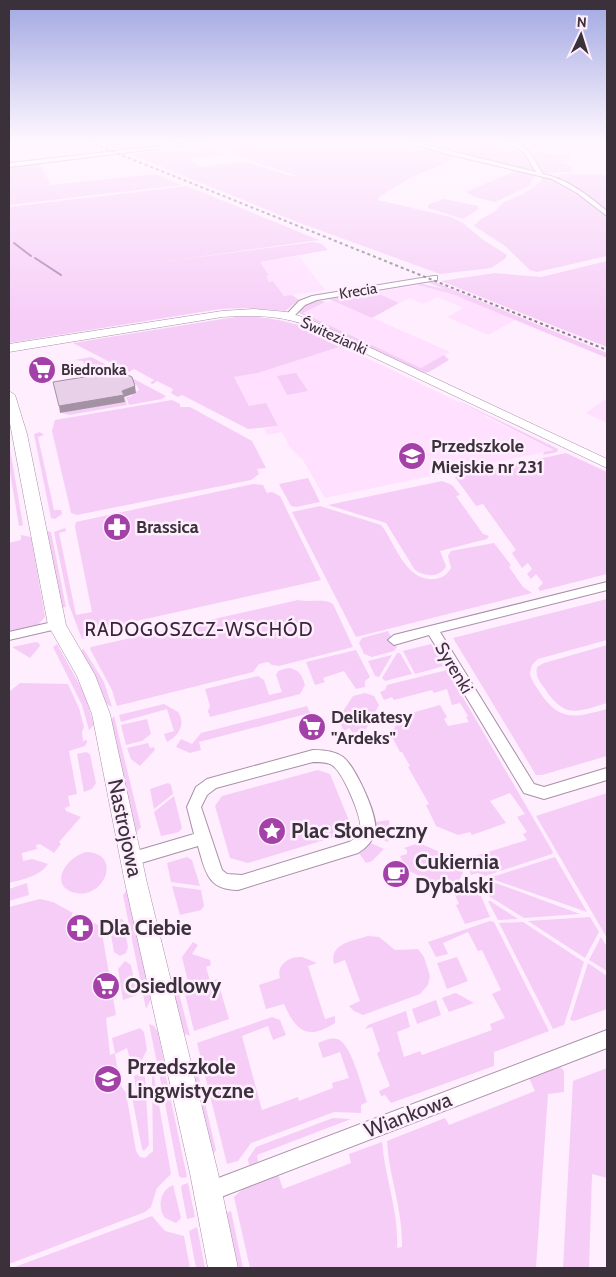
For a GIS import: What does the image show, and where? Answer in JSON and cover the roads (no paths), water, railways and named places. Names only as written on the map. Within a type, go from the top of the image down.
[{"type":"street","points":[[590,202],[607,214]]},
{"type":"street","name":"Krecia","points":[[290,316],[302,303],[314,298],[434,278]]},
{"type":"street","name":"Świtezianki","points":[[9,348],[222,314],[255,313],[290,316],[307,322],[607,464]]},
{"type":"street","name":"Nastrojowa","points":[[9,395],[13,422],[57,626],[86,675],[99,704],[131,859],[208,1192],[223,1268]]},
{"type":"street","name":"Syrenki","points":[[607,586],[432,630],[529,789],[544,793],[607,774]]},
{"type":"street","points":[[9,636],[57,626]]},
{"type":"street","points":[[394,640],[432,630]]},
{"type":"street","points":[[313,756],[332,758],[346,769],[368,822],[368,833],[353,848],[236,882],[224,881],[213,872],[202,838],[194,807],[196,798],[207,786],[313,756]]},
{"type":"street","points":[[131,859],[202,838]]},
{"type":"street","name":"Wiankowa","points":[[208,1192],[607,1038]]},
{"type":"waterway","points":[[14,243],[31,256]]},
{"type":"waterway","points":[[35,258],[61,275]]},
{"type":"railway","points":[[237,202],[607,350]]},
{"type":"place","name":"Biedronka","points":[[42,370]]},
{"type":"place","name":"Przedszkole Miejskie nr 231","points":[[412,456]]},
{"type":"place","name":"Brassica","points":[[117,527]]},
{"type":"place","name":"Delikatesy \"Ardeks\"","points":[[312,727]]},
{"type":"place","name":"Plac Słoneczny","points":[[272,831]]},
{"type":"place","name":"Cukiernia Dybalski","points":[[396,874]]},
{"type":"place","name":"Dla Ciebie","points":[[80,928]]},
{"type":"place","name":"Osiedlowy","points":[[106,986]]},
{"type":"place","name":"Przedszkole Lingwistyczne","points":[[108,1079]]},
{"type":"district","name":"RADOGOSZCZ-WSCHÓD","points":[[199,629]]}]
